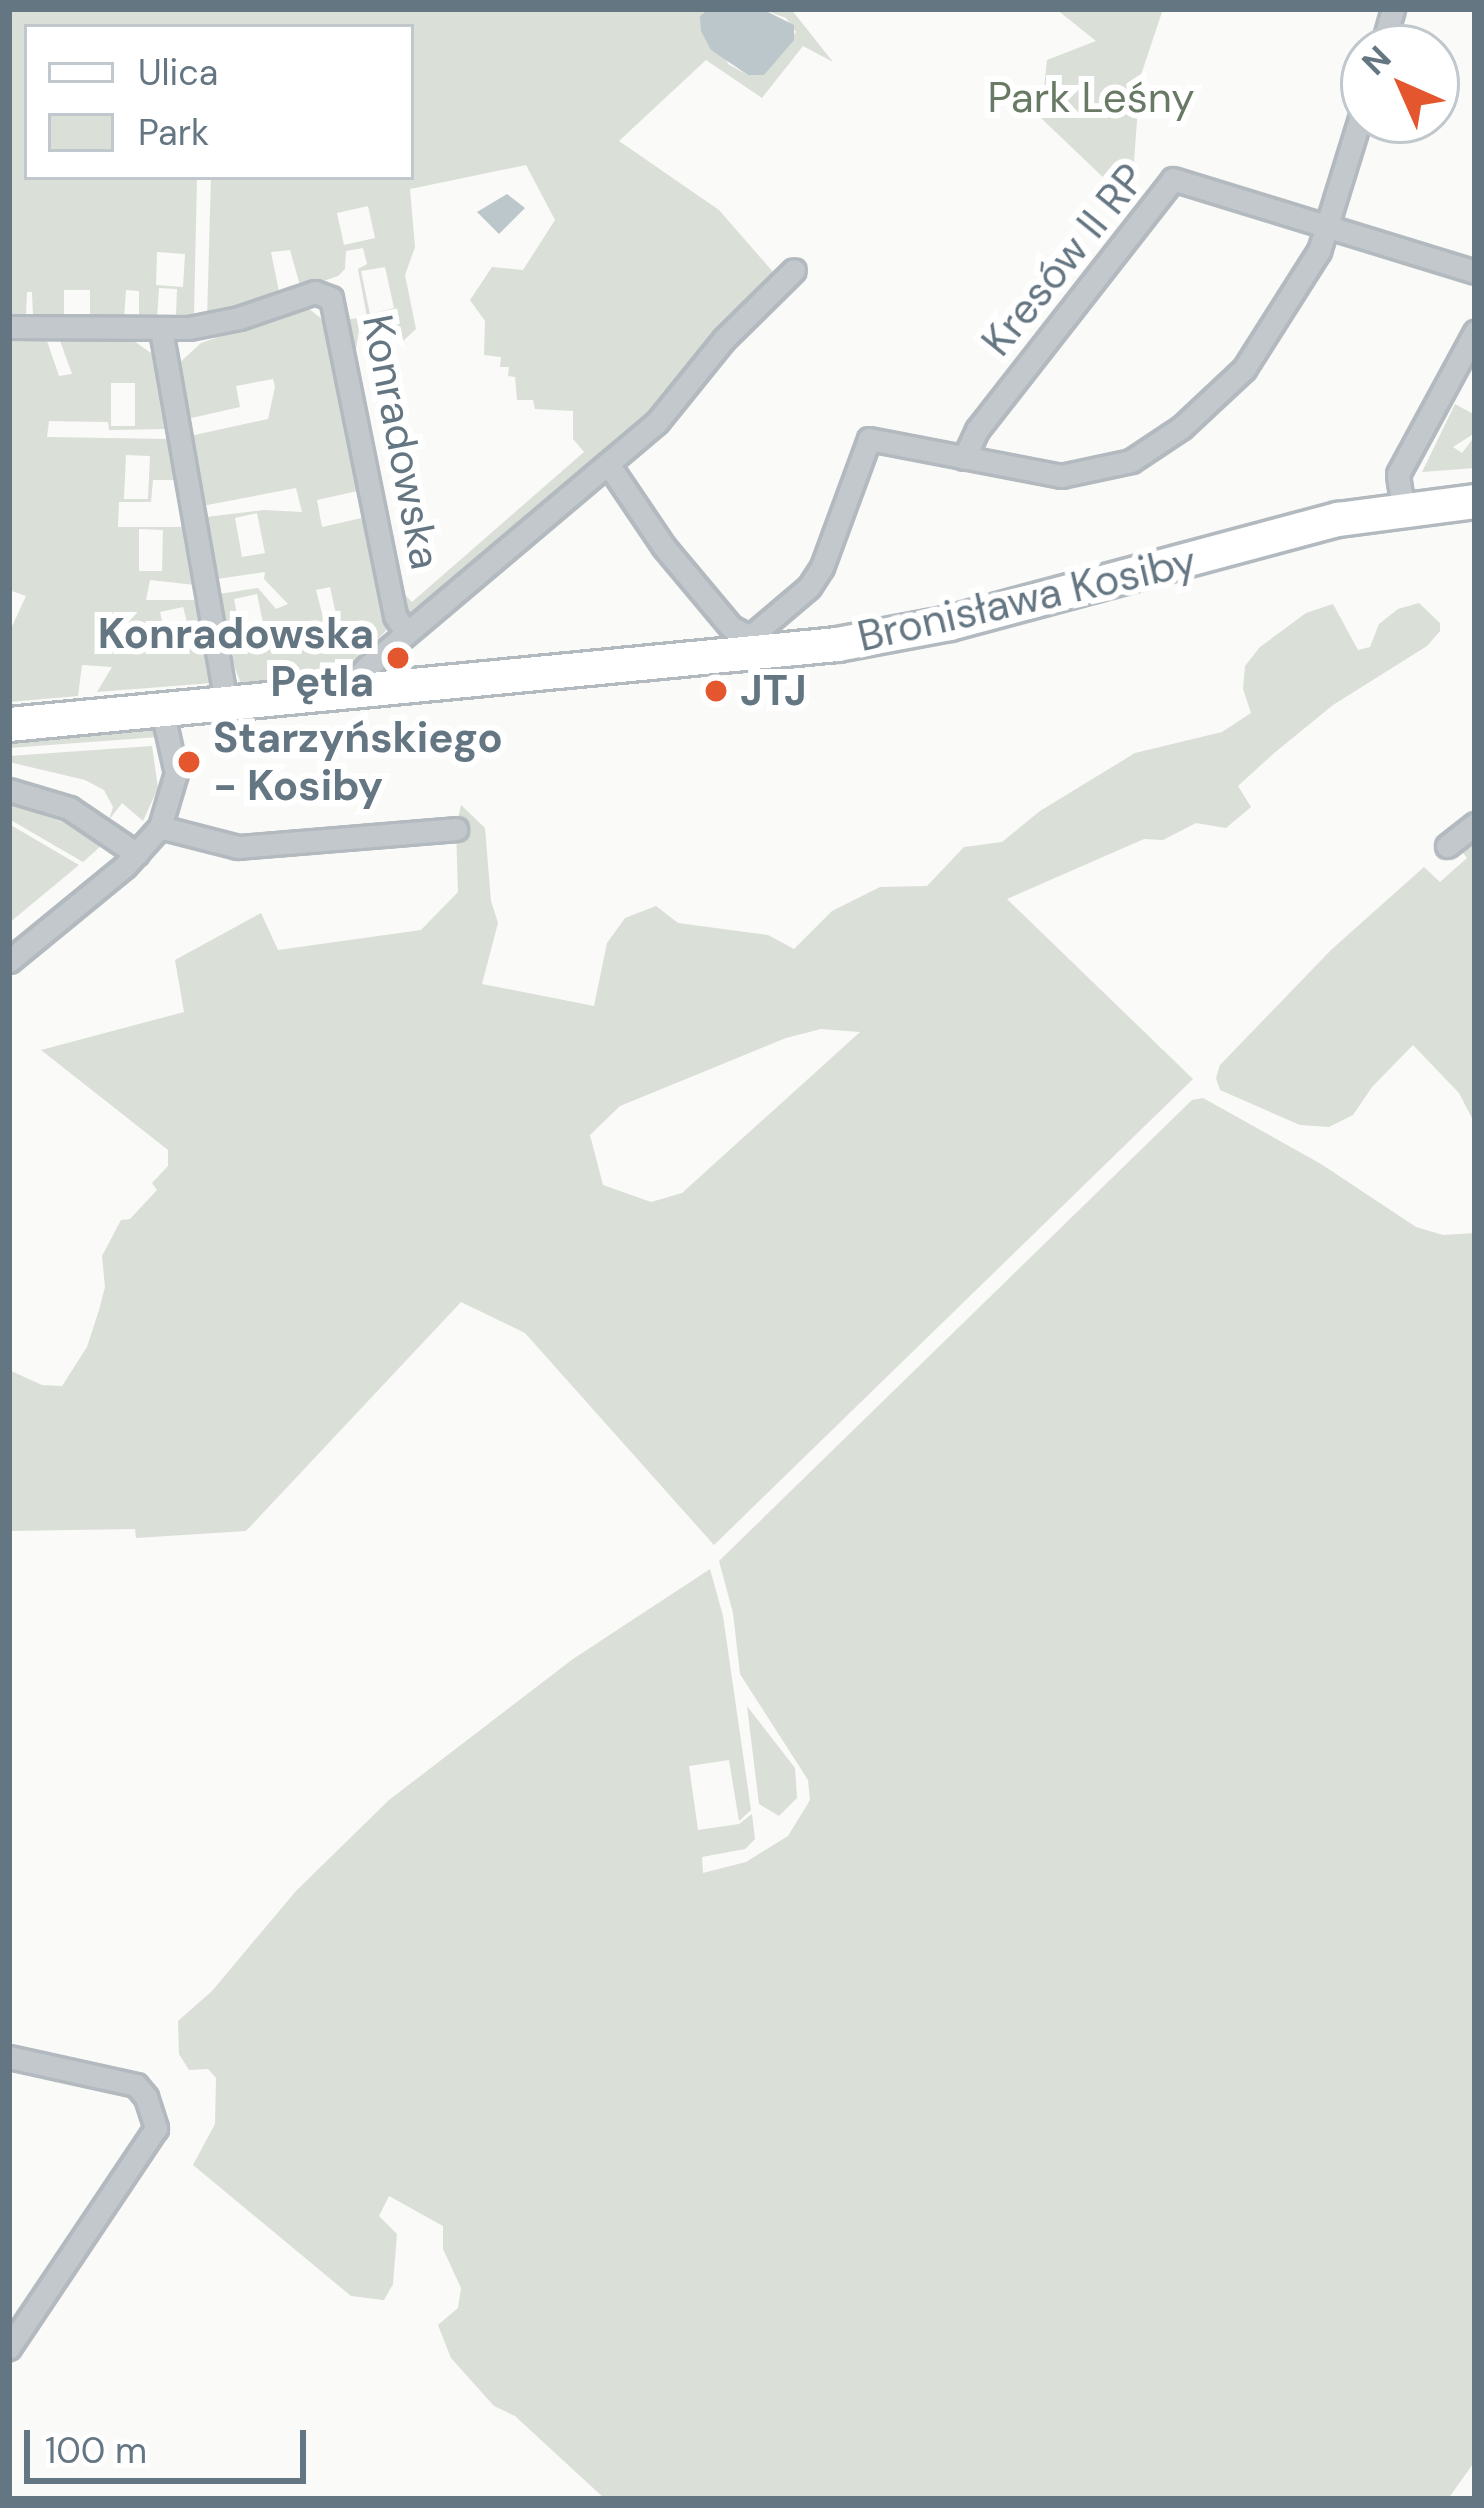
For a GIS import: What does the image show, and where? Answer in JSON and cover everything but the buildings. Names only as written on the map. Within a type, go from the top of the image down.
[{"type":"street","points":[[608,464],[664,547],[752,646],[822,567],[869,439],[1061,476],[1111,467],[1155,447],[1244,368],[1319,251],[1352,144]]},
{"type":"street","name":"Kresów II RP","points":[[964,458],[977,430],[1173,179],[1475,272]]},
{"type":"street","points":[[359,693],[358,676],[406,632],[657,422],[724,339],[794,270]]},
{"type":"street","name":"Konradowska","points":[[9,327],[161,331],[223,323],[315,292],[331,298],[395,616],[406,632]]},
{"type":"street","points":[[161,331],[226,702]]},
{"type":"street","points":[[1403,507],[1398,474],[1475,332]]},
{"type":"street","name":"Bronisława Kosiby","points":[[9,724],[359,693],[949,623],[1338,519],[1475,501]]},
{"type":"street","points":[[9,961],[137,854],[160,827],[176,773],[162,710]]},
{"type":"street","points":[[9,790],[69,808],[137,854]]},
{"type":"street","points":[[1447,846],[1475,824]]},
{"type":"street","points":[[160,827],[238,847],[456,829]]},
{"type":"street","points":[[9,2057],[136,2085],[146,2096],[155,2128],[9,2348]]},
{"type":"green space","points":[[9,9],[709,9],[728,64],[748,75],[764,75],[796,32],[786,18],[762,9],[791,9],[833,62],[803,46],[762,98],[706,60],[619,141],[719,210],[780,280],[654,420],[410,620],[400,601],[405,595],[412,602],[584,452],[573,439],[573,411],[535,409],[533,400],[517,400],[509,367],[500,367],[501,357],[484,355],[485,321],[470,300],[492,267],[523,270],[555,220],[526,165],[410,189],[415,247],[405,275],[416,329],[403,341],[392,334],[359,330],[356,349],[344,341],[343,320],[367,317],[358,269],[367,264],[363,248],[346,251],[345,269],[338,276],[301,289],[290,250],[271,252],[280,297],[207,320],[211,180],[414,180],[414,24],[24,24],[24,180],[197,180],[194,316],[176,316],[177,289],[159,288],[157,318],[139,317],[139,291],[126,290],[124,318],[90,317],[90,290],[64,290],[64,317],[33,316],[32,292],[27,292],[26,315],[9,315]],"holes":[[[368,206],[375,238],[344,245],[337,213]],[[157,252],[185,254],[183,287],[156,285]],[[385,267],[394,308],[370,314],[361,271]]]},
{"type":"green space","name":"Park Leśny","points":[[1056,9],[1163,9],[1140,78],[1131,204],[1041,118],[1047,60],[1096,41]]},
{"type":"green space","points":[[307,307],[324,321],[362,490],[317,500],[322,527],[366,517],[390,626],[347,673],[241,684],[230,655],[339,628],[330,587],[316,590],[324,621],[266,637],[257,594],[234,599],[242,642],[228,641],[219,594],[258,588],[276,609],[288,604],[264,579],[265,572],[217,579],[206,517],[264,510],[302,512],[296,488],[202,506],[190,436],[268,419],[275,387],[273,379],[236,386],[240,407],[187,419],[177,365],[201,343]],"holes":[[[257,513],[265,553],[242,557],[235,518]]]},
{"type":"green space","points":[[9,338],[46,338],[59,376],[72,374],[59,338],[131,339],[154,355],[166,429],[109,430],[108,422],[49,421],[47,437],[168,439],[176,480],[153,480],[151,502],[119,502],[118,527],[184,527],[195,585],[150,580],[146,600],[197,600],[212,683],[97,692],[112,667],[82,665],[78,696],[9,702],[9,633],[26,596],[9,590]],"holes":[[[111,383],[135,383],[135,426],[111,426]],[[126,455],[150,456],[148,499],[124,499]],[[139,529],[163,530],[162,571],[139,571]],[[183,607],[194,648],[170,654],[160,612]]]},
{"type":"green space","points":[[1455,404],[1475,415],[1475,433],[1453,447],[1462,453],[1475,436],[1475,468],[1422,472]]},
{"type":"green space","points":[[1419,603],[1440,623],[1440,631],[1427,646],[1333,705],[1238,786],[1251,807],[1226,828],[1196,823],[1163,840],[1144,839],[1007,899],[1193,1079],[714,1545],[525,1333],[461,1302],[246,1531],[136,1538],[135,1529],[9,1531],[9,1370],[42,1385],[62,1386],[87,1347],[99,1310],[105,1287],[102,1256],[121,1220],[130,1219],[157,1190],[152,1183],[168,1166],[168,1150],[41,1050],[184,1012],[175,960],[261,913],[278,950],[421,930],[458,892],[456,829],[461,805],[485,828],[491,901],[498,923],[482,984],[594,1006],[607,943],[625,918],[656,906],[678,923],[768,935],[794,949],[832,911],[880,887],[927,886],[964,847],[1002,842],[1040,811],[1135,753],[1222,732],[1251,713],[1243,689],[1245,666],[1260,647],[1306,613],[1333,604],[1358,650],[1370,647],[1379,624],[1398,609]],"holes":[[[821,1029],[860,1032],[682,1193],[651,1202],[603,1185],[590,1135],[620,1106],[786,1038]]]},
{"type":"green space","points":[[153,726],[158,737],[9,748],[9,732]]},
{"type":"green space","points":[[152,746],[158,788],[143,821],[122,803],[109,820],[113,807],[104,790],[85,780],[9,762],[9,756]]},
{"type":"green space","points":[[9,804],[66,823],[102,845],[83,862],[9,819]]},
{"type":"green space","points":[[9,824],[79,865],[9,923]]},
{"type":"green space","points":[[1475,830],[1475,1124],[1459,1093],[1413,1045],[1372,1087],[1353,1115],[1329,1127],[1300,1125],[1220,1090],[1216,1078],[1220,1065],[1331,950],[1424,867],[1440,882],[1467,858],[1456,844]]},
{"type":"green space","points":[[1203,1098],[1321,1164],[1416,1227],[1443,1235],[1475,1233],[1475,2461],[1448,2499],[605,2499],[515,2416],[494,2406],[451,2358],[438,2325],[458,2308],[461,2288],[443,2249],[443,2226],[389,2196],[379,2216],[397,2234],[393,2284],[384,2300],[351,2296],[193,2165],[215,2124],[216,2078],[208,2069],[189,2070],[179,2054],[178,2021],[212,1991],[296,1891],[389,1800],[573,1659],[710,1569],[723,1616],[751,1810],[739,1821],[729,1760],[689,1766],[698,1830],[739,1824],[752,1814],[755,1839],[745,1849],[702,1857],[703,1873],[746,1862],[788,1836],[810,1800],[808,1780],[740,1674],[733,1613],[719,1561],[1192,1100]]},
{"type":"green space","points":[[747,1706],[795,1768],[797,1798],[779,1816],[759,1804]]},
{"type":"shaded area","points":[[709,9],[762,9],[794,25],[794,40],[764,75],[748,75],[711,50],[701,31],[700,16]]},
{"type":"shaded area","points":[[507,194],[525,208],[499,234],[477,212]]},
{"type":"place","name":"Konradowska Pętla","points":[[398,658]]},
{"type":"place","name":"JTJ","points":[[716,691]]},
{"type":"place","name":"Starzyńskiego - Kosiby","points":[[189,762]]}]
